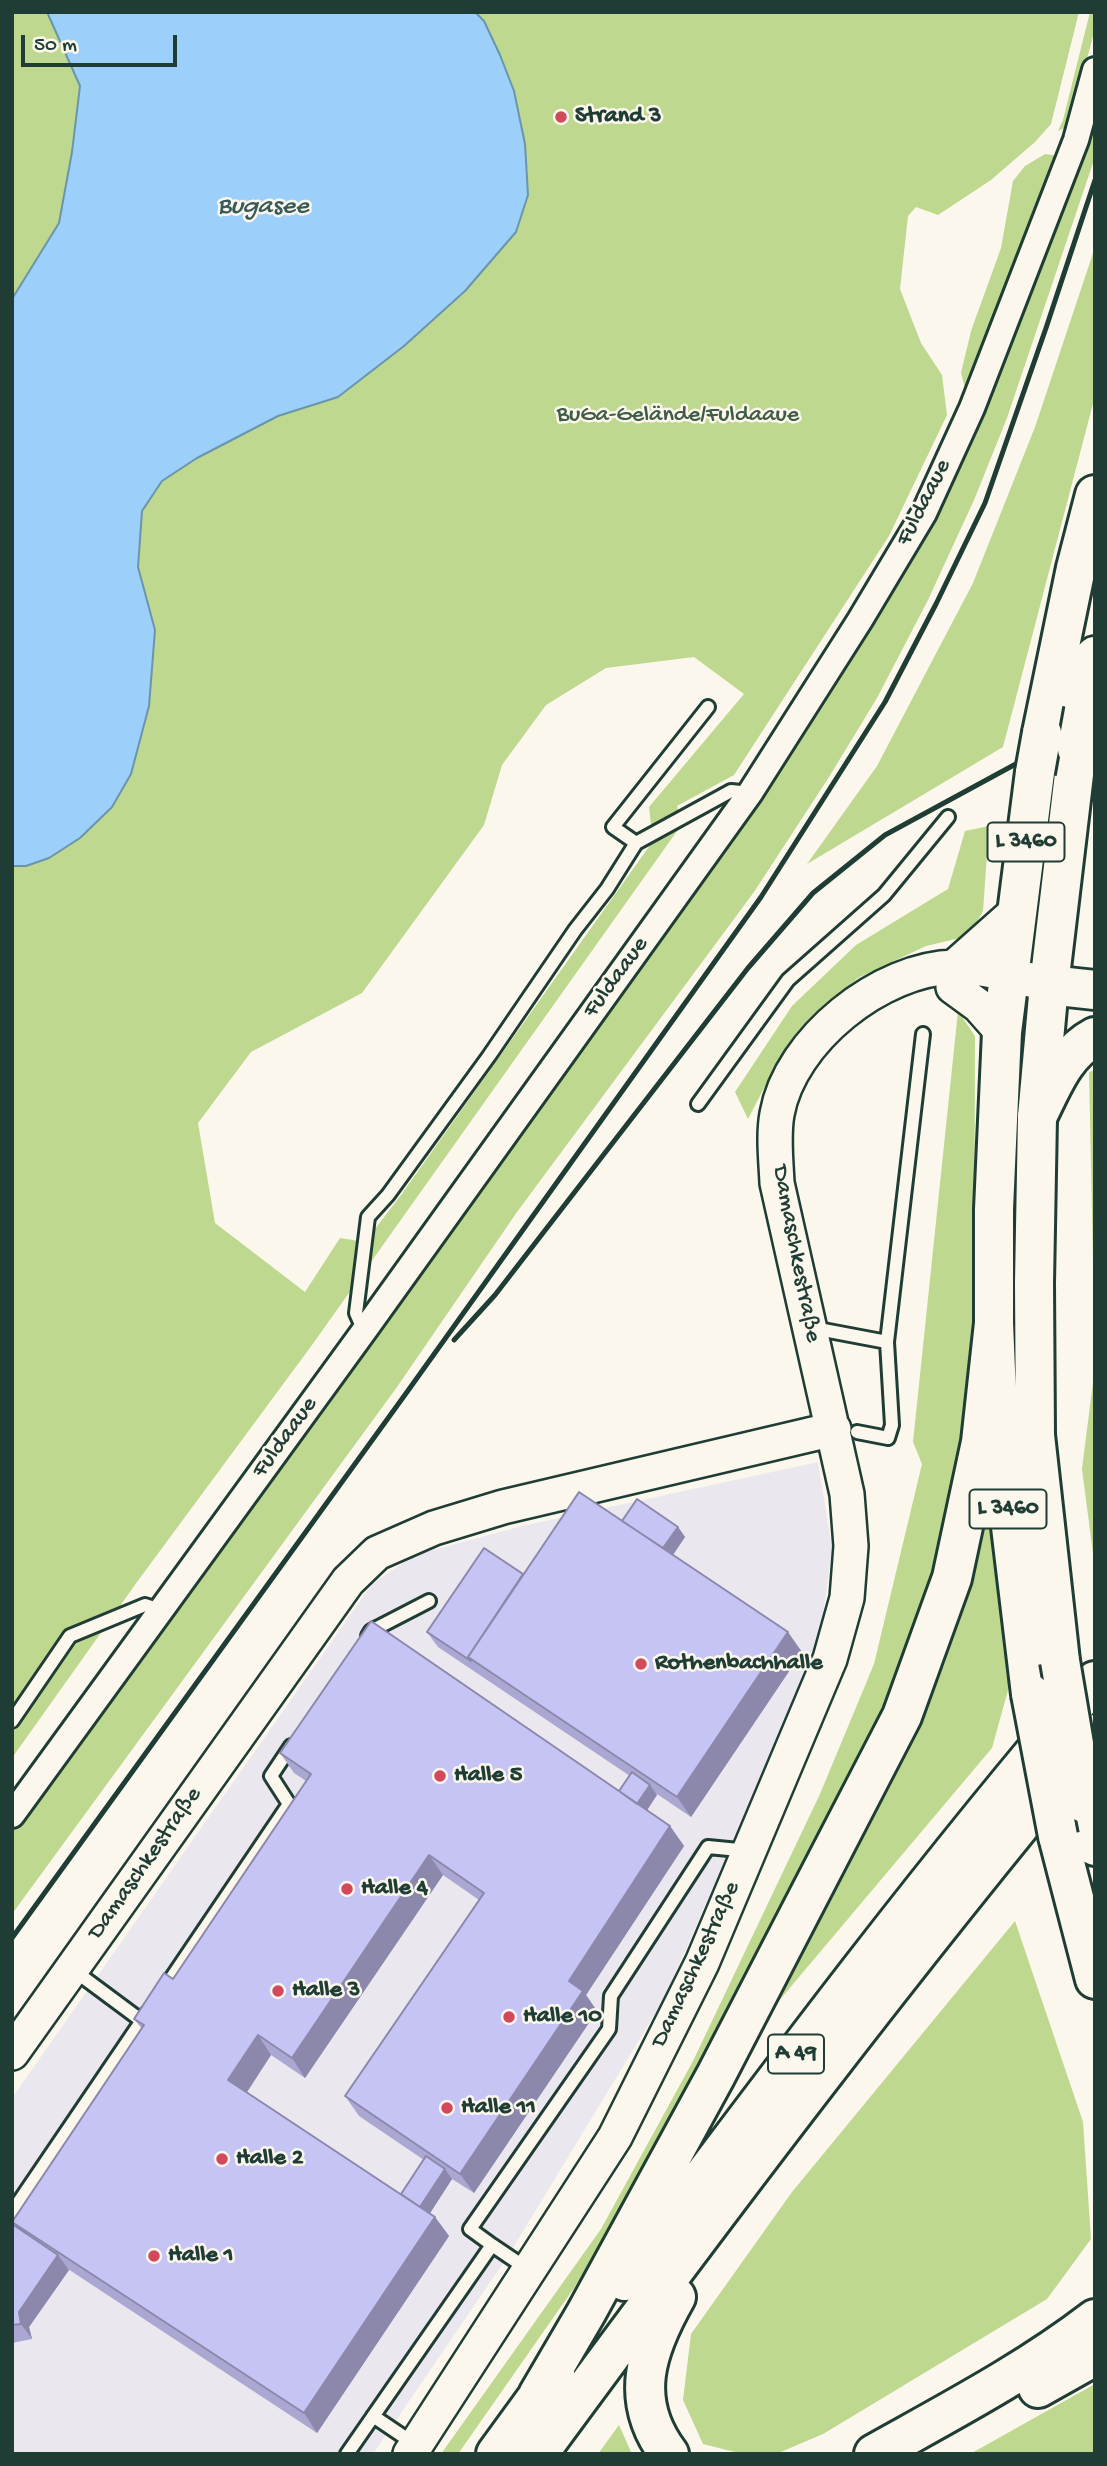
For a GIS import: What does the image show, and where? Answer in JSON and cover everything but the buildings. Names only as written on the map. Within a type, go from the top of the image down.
[{"type":"main road","name":"L 3460","points":[[1095,495],[1076,568],[1035,772],[1002,1031],[994,1209],[994,1323],[999,1419],[1031,1695],[1058,1836],[1095,1979]]},
{"type":"main road","name":"L 3460","points":[[1095,656],[1077,749],[1049,985],[1037,1117],[1034,1283],[1035,1435],[1060,1661],[1084,1803],[1095,1846]]},
{"type":"main road","points":[[1049,985],[1095,990]]},
{"type":"main road","points":[[1037,1117],[1065,1062],[1083,1043],[1095,1037]]},
{"type":"main road","points":[[538,2395],[716,2075],[902,1716],[952,1578],[981,1442],[994,1323]]},
{"type":"main road","name":"A 49","points":[[496,2454],[861,1970],[1007,1783],[1095,1681]]},
{"type":"main road","name":"A 49","points":[[538,2454],[769,2146],[1003,1845],[1095,1734]]},
{"type":"main road","points":[[669,2454],[655,2432],[646,2403],[645,2382],[652,2345],[686,2280],[769,2146]]},
{"type":"main road","points":[[874,2454],[1062,2345],[1095,2319]]},
{"type":"main road","points":[[920,2454],[1095,2356]]},
{"type":"street","name":"Fuldaaue","points":[[12,1815],[750,793],[860,620],[924,513],[971,408],[1071,153],[1095,70]]},
{"type":"street","name":"Damaschkestraße","points":[[954,977],[1017,911]]},
{"type":"street","name":"Damaschkestraße","points":[[413,2450],[615,2137],[702,1963],[830,1659],[847,1598],[851,1546],[846,1431],[809,1327],[777,1183],[777,1113],[787,1084],[811,1042],[841,1014],[892,1000],[954,977],[1049,985]]},
{"type":"street","points":[[954,977],[1002,1031]]},
{"type":"street","name":"Damaschkestraße","points":[[12,2053],[348,1581],[377,1553],[434,1528],[503,1507],[846,1431]]},
{"type":"lane","points":[[636,844],[613,827],[708,707]]},
{"type":"lane","points":[[364,1331],[356,1313],[368,1217],[388,1195],[489,1056],[636,844],[731,791],[750,793]]},
{"type":"lane","points":[[698,1104],[788,980],[884,895],[948,817]]},
{"type":"lane","points":[[846,1431],[888,1438],[892,1425],[887,1342],[923,1034]]},
{"type":"lane","points":[[809,1327],[887,1342]]},
{"type":"lane","points":[[363,1642],[371,1631],[429,1601]]},
{"type":"lane","points":[[12,1721],[70,1636],[145,1605],[160,1610]]},
{"type":"lane","points":[[12,2212],[289,1804],[271,1776],[302,1731]]},
{"type":"lane","points":[[529,2270],[470,2229],[608,2029],[611,1996],[708,1847],[749,1851]]},
{"type":"lane","points":[[71,1969],[142,2021]]},
{"type":"lane","points":[[347,2454],[492,2245]]},
{"type":"lane","points":[[373,2416],[413,2450]]},
{"type":"shaded area","points":[[818,1462],[832,1548],[819,1646],[664,1999],[508,2256],[373,2454],[12,2454],[12,2098],[372,1584],[415,1555],[522,1526]]},
{"type":"green space","points":[[12,12],[47,12],[80,86],[59,223],[12,299]]},
{"type":"green space","name":"BuGa-Gelände/Fuldaaue","points":[[475,12],[1079,12],[1051,124],[1035,142],[991,180],[938,215],[916,207],[908,216],[900,289],[921,343],[942,375],[947,415],[889,536],[734,775],[677,806],[682,824],[312,1345],[137,1582],[12,1758],[12,866],[26,866],[149,706],[155,630],[138,567],[142,511],[162,481],[197,458],[278,416],[338,397],[404,346],[465,292],[528,195],[525,144],[514,91],[484,21]],"holes":[[[694,657],[744,694],[649,807],[653,841],[365,1242],[340,1238],[305,1292],[215,1223],[198,1123],[251,1052],[362,993],[484,825],[502,765],[546,705],[606,668]]]},
{"type":"green space","points":[[1090,12],[1095,12],[1095,29],[1069,126],[1058,131],[1063,120]]},
{"type":"green space","points":[[1095,109],[1095,157],[1007,418],[974,500],[928,600],[877,698],[754,892],[517,1212],[397,1387],[12,1914],[12,1833],[172,1617],[766,794],[869,629]]},
{"type":"green space","points":[[1045,154],[1058,156],[968,389],[965,388],[961,373],[971,331],[1001,248],[1013,181],[1025,166]]},
{"type":"green space","points":[[1095,247],[1095,396],[1003,747],[807,864],[877,766],[973,583],[1035,427]]},
{"type":"green space","points":[[989,826],[983,911],[969,936],[926,946],[858,978],[823,1009],[778,1061],[748,1119],[735,1092],[792,1006],[856,945],[948,889],[965,831]]},
{"type":"green space","points":[[958,1011],[975,1036],[974,1352],[970,1424],[939,1563],[880,1723],[658,2153],[574,2288],[458,2454],[441,2454],[601,2229],[693,2061],[820,1794],[874,1664],[922,1464],[913,1442]]},
{"type":"green space","points":[[1095,1070],[1095,1356],[1089,1072]]},
{"type":"green space","points":[[1095,1366],[1095,1569],[1082,1469]]},
{"type":"green space","points":[[988,1495],[1013,1672],[992,1748],[767,2015],[944,1665],[972,1577]]},
{"type":"green space","points":[[1015,1921],[1083,2122],[1091,2239],[1047,2299],[823,2434],[776,2454],[743,2454],[703,2444],[683,2400],[691,2334],[792,2192]]},
{"type":"green space","points":[[1095,2384],[1095,2454],[970,2454]]},
{"type":"green space","points":[[619,2425],[632,2454],[598,2454]]},
{"type":"water","name":"Bugasee","points":[[47,12],[475,12],[484,21],[514,91],[525,144],[528,195],[516,232],[465,291],[404,346],[338,397],[278,416],[197,458],[162,481],[142,511],[138,567],[155,630],[149,706],[131,774],[112,807],[80,838],[49,858],[26,866],[12,866],[12,299],[59,223],[80,86]]},
{"type":"railway","points":[[12,1938],[761,897],[885,702],[985,503],[1095,180]]},
{"type":"railway","points":[[454,1340],[495,1295],[748,968],[813,893],[885,835],[1095,721]]},
{"type":"place","name":"Strand 3","points":[[561,117]]},
{"type":"place","name":"Rothenbachhalle","points":[[641,1664]]},
{"type":"place","name":"Halle 5","points":[[440,1776]]},
{"type":"place","name":"Halle 4","points":[[347,1889]]},
{"type":"place","name":"Halle 3","points":[[278,1991]]},
{"type":"place","name":"Halle 10","points":[[509,2017]]},
{"type":"place","name":"Halle 11","points":[[447,2108]]},
{"type":"place","name":"Halle 2","points":[[222,2159]]},
{"type":"place","name":"Halle 1","points":[[154,2256]]}]
